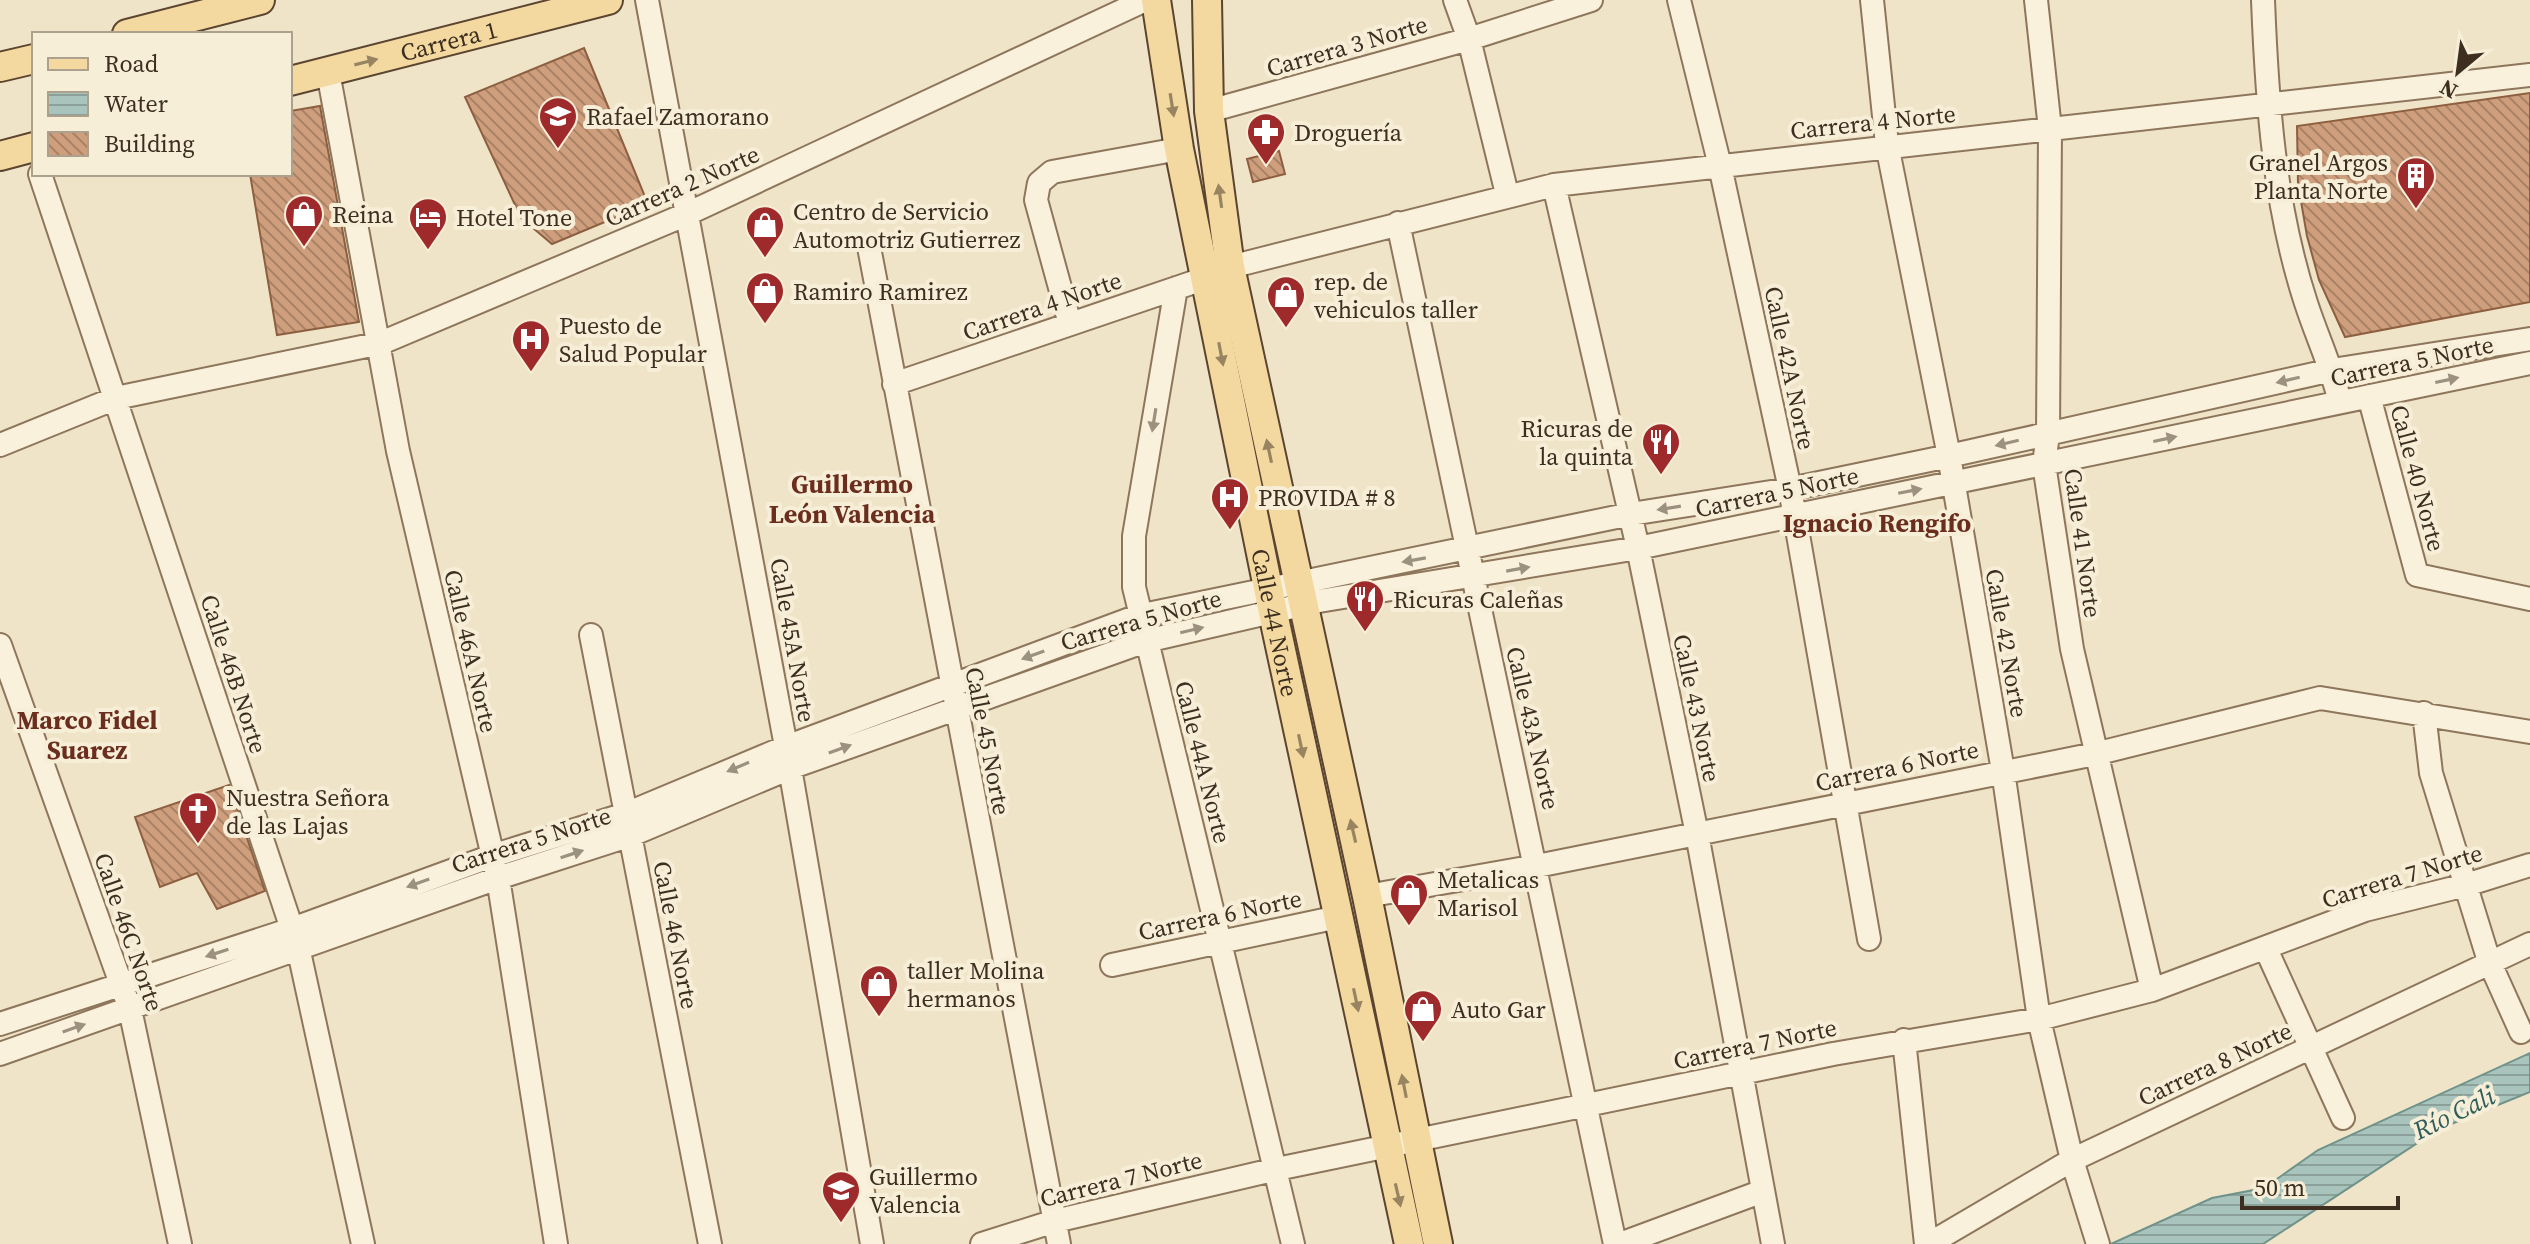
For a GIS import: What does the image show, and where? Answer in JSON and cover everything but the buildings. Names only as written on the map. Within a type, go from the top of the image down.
[{"type":"main road","points":[[133,32],[217,5],[260,0]]},
{"type":"main road","name":"Carrera 1","points":[[292,81],[608,0]]},
{"type":"main road","name":"Calle 44 Norte","points":[[1207,0],[1209,111],[1218,272],[1270,599],[1338,917],[1401,1144],[1438,1244]]},
{"type":"main road","points":[[1209,70],[1217,0]]},
{"type":"main road","name":"Calle 44 Norte","points":[[1146,1],[1165,63],[1179,149],[1218,272],[1300,593],[1367,896],[1401,1144],[1409,1244]]},
{"type":"main road","points":[[0,67],[32,59]]},
{"type":"main road","points":[[0,156],[32,157]]},
{"type":"street","name":"Calle 45A Norte","points":[[647,0],[788,757],[872,1244]]},
{"type":"street","points":[[1455,0],[1469,39],[1507,194]]},
{"type":"street","name":"Carrera 3 Norte","points":[[1209,111],[1469,39],[1591,0]]},
{"type":"street","name":"Calle 42A Norte","points":[[1679,0],[1720,166],[1795,513],[1869,939]]},
{"type":"street","name":"Calle 42 Norte","points":[[1872,0],[1887,145],[1949,456],[2003,771],[2039,1019],[2072,1160],[2098,1244]]},
{"type":"street","name":"Calle 41 Norte","points":[[2036,0],[2050,129],[2048,434],[2044,464],[2072,649],[2152,990]]},
{"type":"street","points":[[2263,0],[2267,104],[2284,216],[2306,303],[2332,370],[2340,402]]},
{"type":"street","name":"Carrera 2 Norte","points":[[0,445],[116,398],[381,343],[687,214],[1146,1]]},
{"type":"street","name":"Calle 46A Norte","points":[[328,72],[381,343],[398,451],[498,878],[556,1244]]},
{"type":"street","name":"Carrera 4 Norte","points":[[894,384],[1218,272],[1507,194],[1554,185],[1887,145],[2530,75]]},
{"type":"street","points":[[1070,324],[1036,200],[1039,183],[1052,172],[1179,149]]},
{"type":"street","name":"Calle 46B Norte","points":[[40,176],[295,938],[363,1244]]},
{"type":"street","name":"Calle 43 Norte","points":[[1554,185],[1631,514],[1697,834],[1773,1244]]},
{"type":"street","name":"Calle 43A Norte","points":[[1398,223],[1617,1244]]},
{"type":"street","name":"Calle 45 Norte","points":[[869,247],[1059,1244]]},
{"type":"street","name":"Calle 44A Norte","points":[[1176,288],[1134,536],[1134,587],[1138,616],[1223,942],[1293,1244]]},
{"type":"street","name":"Carrera 5 Norte","points":[[0,1024],[121,983],[295,938],[498,878],[788,757],[953,696],[1138,616],[1270,599],[1631,514],[1790,489],[2332,370],[2530,339]]},
{"type":"street","name":"Carrera 5 Norte","points":[[1300,593],[1473,577],[1638,548],[2530,363]]},
{"type":"street","name":"Calle 40 Norte","points":[[2369,396],[2417,575],[2530,599]]},
{"type":"street","name":"Carrera 5 Norte","points":[[953,696],[1146,641],[1270,599]]},
{"type":"street","name":"Calle 46 Norte","points":[[591,635],[710,1244]]},
{"type":"street","name":"Calle 46C Norte","points":[[1,650],[130,1009],[180,1244]]},
{"type":"street","name":"Carrera 6 Norte","points":[[1367,896],[1537,866],[2095,754],[2320,698],[2530,732]]},
{"type":"street","points":[[2424,713],[2431,773],[2489,961],[2521,1032]]},
{"type":"street","name":"Carrera 5 Norte","points":[[0,1054],[130,1009],[492,856],[628,824]]},
{"type":"street","name":"Carrera 7 Norte","points":[[982,1244],[1055,1221],[1277,1169],[1904,1040],[2039,1019],[2152,990],[2365,910],[2466,885],[2530,865]]},
{"type":"street","name":"Carrera 6 Norte","points":[[1112,965],[1338,917]]},
{"type":"street","name":"Carrera 8 Norte","points":[[1928,1244],[2072,1160],[2530,944]]},
{"type":"street","points":[[2266,949],[2343,1118]]},
{"type":"street","points":[[1904,1040],[1928,1244]]},
{"type":"street","points":[[1617,1244],[1763,1191]]},
{"type":"water","name":"Río Cali","points":[[2530,1053],[2530,1092],[2439,1129],[2263,1244],[2111,1244],[2212,1198],[2264,1188],[2318,1150]]},
{"type":"place","name":"Rafael Zamorano","points":[[558,150]]},
{"type":"place","name":"Droguería","points":[[1266,166]]},
{"type":"place","name":"Granel Argos Planta Norte","points":[[2416,210]]},
{"type":"place","name":"Reina","points":[[304,248]]},
{"type":"place","name":"Hotel Tone","points":[[428,251]]},
{"type":"place","name":"Centro de Servicio Automotriz Gutierrez","points":[[765,259]]},
{"type":"place","name":"Ramiro Ramirez","points":[[765,325]]},
{"type":"place","name":"rep. de vehiculos taller","points":[[1286,329]]},
{"type":"place","name":"Puesto de Salud Popular","points":[[531,373]]},
{"type":"place","name":"Ricuras de la quinta","points":[[1661,476]]},
{"type":"place","name":"PROVIDA # 8","points":[[1230,531]]},
{"type":"place","name":"Ricuras Caleñas","points":[[1365,633]]},
{"type":"place","name":"Nuestra Señora de las Lajas","points":[[198,845]]},
{"type":"place","name":"Metalicas Marisol","points":[[1409,927]]},
{"type":"place","name":"taller Molina hermanos","points":[[879,1018]]},
{"type":"place","name":"Auto Gar","points":[[1423,1043]]},
{"type":"place","name":"Guillermo Valencia","points":[[841,1224]]},
{"type":"district","name":"Guillermo León Valencia","points":[[852,499]]},
{"type":"district","name":"Ignacio Rengifo","points":[[1877,523]]},
{"type":"district","name":"Marco Fidel Suarez","points":[[87,735]]}]
